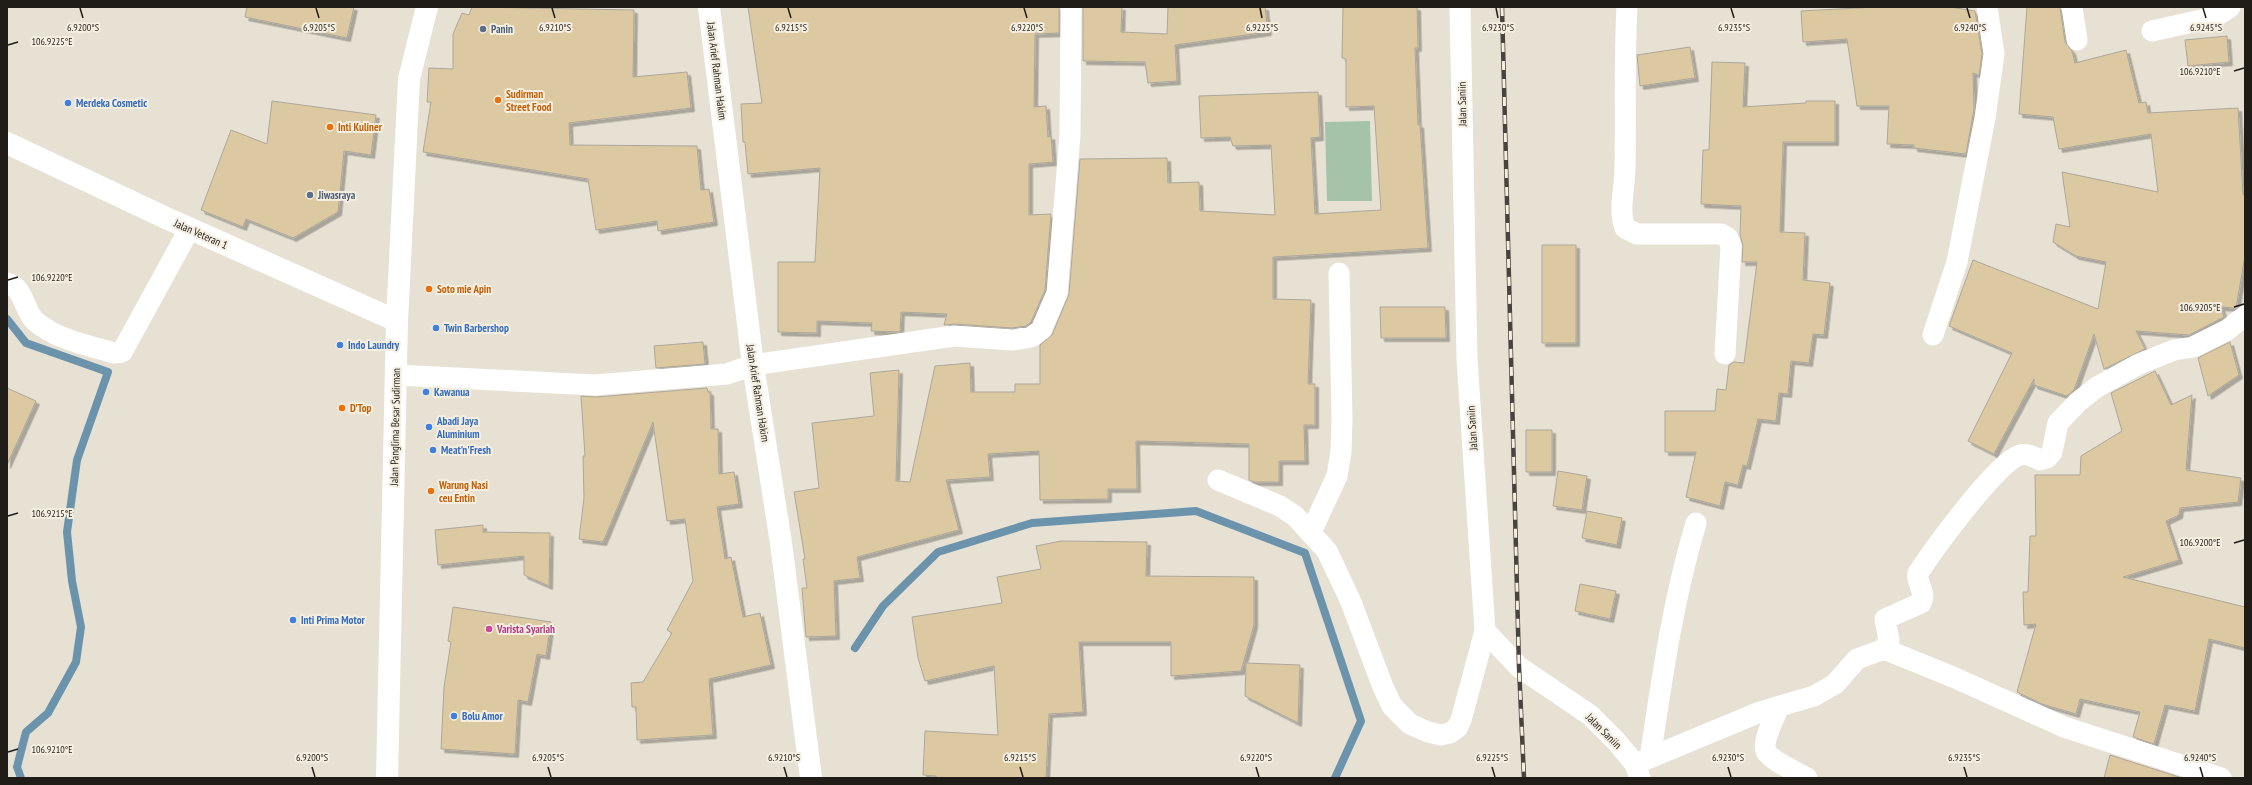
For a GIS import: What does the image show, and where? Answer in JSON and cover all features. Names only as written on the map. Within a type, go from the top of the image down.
[{"type":"main road","name":"Jalan Panglima Besar Sudirman","points":[[387,778],[397,321],[409,79],[427,7]]},
{"type":"main road","name":"Jalan Arief Rahman Hakim","points":[[709,7],[753,365],[782,551],[810,778]]},
{"type":"main road","name":"Jalan Veteran 1","points":[[7,143],[190,228],[397,321]]},
{"type":"street","points":[[396,375],[595,385],[727,374],[753,365],[954,336],[1013,340],[1031,337],[1041,330],[1051,311],[1056,293],[1070,135],[1071,7]]},
{"type":"street","name":"Jalan Saniin","points":[[1460,7],[1467,359],[1485,631],[1519,667],[1590,715],[1642,767]]},
{"type":"street","points":[[1627,7],[1624,124],[1625,168],[1622,220],[1625,228],[1637,234],[1721,234],[1728,238],[1731,246],[1726,354]]},
{"type":"street","points":[[1933,334],[1957,262],[1985,118],[1994,54],[1987,7]]},
{"type":"street","points":[[2072,7],[2077,40]]},
{"type":"street","points":[[2152,31],[2216,17],[2230,7]]},
{"type":"street","points":[[7,283],[13,285],[34,320],[58,337],[114,353],[122,352],[190,228]]},
{"type":"street","points":[[1311,532],[1337,476],[1341,452],[1342,419],[1338,272]]},
{"type":"street","points":[[1642,767],[1729,724],[1778,707],[1799,702],[1826,690],[1835,684],[1857,659],[1884,649],[1889,640],[1885,619],[1921,603],[1923,594],[1918,581],[1918,572],[1957,519],[2002,469],[2021,455],[2026,454],[2040,460],[2047,458],[2052,452],[2058,423],[2078,402],[2097,387],[2139,364],[2174,350],[2193,347],[2227,330],[2245,316]]},
{"type":"street","points":[[1218,480],[1280,506],[1295,516],[1327,551],[1338,571],[1392,706],[1410,724],[1428,732],[1441,735],[1457,728],[1461,720],[1485,631]]},
{"type":"street","points":[[1642,767],[1683,567],[1696,523]]},
{"type":"street","points":[[1884,649],[1953,677],[2064,727],[2222,778]]},
{"type":"street","points":[[1778,707],[1765,744],[1766,751],[1771,756],[1807,778]]},
{"type":"green space","points":[[1370,121],[1372,201],[1327,201],[1325,122]]},
{"type":"building","points":[[247,7],[354,7],[347,38],[245,17]]},
{"type":"building","points":[[472,7],[634,10],[633,77],[687,72],[691,108],[569,123],[570,145],[697,146],[701,190],[709,189],[714,222],[658,231],[657,221],[596,230],[588,179],[423,152],[431,102],[427,102],[429,68],[453,69],[453,34],[462,13],[469,15]]},
{"type":"building","points":[[748,7],[1059,7],[1059,33],[1035,34],[1034,107],[1046,106],[1048,137],[1051,136],[1053,162],[1029,164],[1029,215],[1051,214],[1045,290],[1031,322],[1026,326],[1012,328],[955,324],[944,325],[947,314],[901,312],[900,332],[871,331],[872,323],[817,321],[817,333],[778,332],[778,262],[815,262],[820,168],[748,174],[745,142],[743,142],[741,104],[762,103]]},
{"type":"building","points":[[1083,7],[1122,7],[1121,32],[1167,34],[1168,7],[1265,7],[1268,32],[1175,45],[1177,81],[1148,83],[1145,62],[1083,61]]},
{"type":"building","points":[[1343,7],[1417,7],[1418,48],[1415,48],[1418,125],[1420,124],[1428,248],[1273,257],[1273,299],[1311,300],[1308,384],[1315,384],[1315,425],[1304,425],[1305,461],[1279,461],[1279,482],[1254,482],[1249,480],[1249,444],[1136,441],[1137,489],[1108,489],[1108,499],[1040,500],[1039,451],[988,454],[990,477],[946,480],[959,530],[857,557],[860,578],[834,581],[836,636],[806,637],[802,588],[807,588],[803,559],[805,559],[794,492],[819,488],[812,423],[874,416],[870,373],[899,370],[896,481],[910,482],[935,366],[970,363],[971,392],[1015,392],[1015,384],[1040,384],[1040,345],[1052,335],[1069,294],[1080,159],[1167,158],[1168,183],[1199,182],[1200,211],[1275,215],[1271,145],[1233,146],[1230,137],[1201,138],[1199,96],[1318,92],[1320,137],[1311,138],[1315,214],[1381,210],[1374,106],[1346,107],[1346,59],[1342,58]]},
{"type":"building","points":[[1876,7],[1950,7],[1975,11],[1982,54],[1979,75],[1973,73],[1974,109],[1966,154],[1914,148],[1914,145],[1887,144],[1889,106],[1857,106],[1847,39],[1803,42],[1801,11]]},
{"type":"building","points":[[2027,7],[2060,7],[2065,42],[2072,51],[2075,63],[2126,50],[2139,103],[2146,102],[2148,113],[2238,108],[2243,195],[2245,195],[2245,256],[2236,308],[2221,307],[2224,317],[2189,335],[2136,331],[2145,349],[2104,369],[2094,334],[2074,390],[2067,396],[2034,385],[2034,379],[1994,454],[1968,441],[2012,353],[1949,326],[1973,260],[2098,309],[2106,262],[2076,256],[2053,242],[2056,224],[2070,227],[2062,172],[2158,192],[2151,134],[2059,149],[2053,117],[2019,114]]},
{"type":"building","points":[[2227,36],[2229,62],[2188,66],[2185,40]]},
{"type":"building","points":[[1690,47],[1695,78],[1640,86],[1637,55]]},
{"type":"building","points":[[1712,62],[1745,63],[1743,107],[1806,103],[1806,101],[1835,101],[1835,142],[1783,142],[1780,232],[1805,233],[1803,280],[1830,283],[1824,335],[1813,334],[1809,363],[1791,361],[1788,394],[1779,393],[1776,421],[1758,419],[1747,466],[1743,465],[1738,485],[1725,482],[1720,506],[1686,497],[1696,452],[1665,452],[1665,411],[1715,411],[1717,389],[1726,390],[1729,365],[1734,362],[1744,363],[1757,262],[1742,262],[1743,246],[1740,235],[1741,206],[1701,204],[1703,150],[1709,150]]},
{"type":"building","points":[[272,101],[376,115],[371,155],[344,151],[338,212],[293,238],[246,219],[243,227],[201,210],[231,130],[267,144]]},
{"type":"building","points":[[1542,245],[1576,245],[1576,343],[1542,343]]},
{"type":"building","points":[[1380,307],[1445,307],[1446,338],[1381,338]]},
{"type":"building","points":[[703,342],[705,364],[656,368],[654,346]]},
{"type":"building","points":[[2230,342],[2239,375],[2208,396],[2198,358]]},
{"type":"building","points":[[2155,371],[2171,405],[2192,395],[2186,470],[2241,478],[2238,502],[2180,508],[2179,515],[2166,521],[2179,560],[2123,577],[2245,607],[2245,648],[2209,639],[2195,711],[2165,705],[2154,744],[2133,737],[2140,712],[2080,699],[2076,714],[2042,704],[2017,692],[2036,624],[2024,625],[2023,592],[2028,592],[2030,536],[2036,536],[2035,475],[2080,475],[2081,456],[2122,431],[2111,393]]},
{"type":"building","points":[[7,388],[36,401],[7,465]]},
{"type":"building","points":[[707,388],[708,392],[710,392],[711,429],[718,429],[719,474],[734,472],[739,504],[717,507],[725,559],[731,557],[743,617],[760,613],[771,665],[709,679],[713,735],[637,740],[636,707],[632,707],[631,683],[643,682],[672,633],[667,630],[693,581],[685,519],[667,521],[653,422],[603,542],[579,539],[584,498],[583,456],[585,456],[581,396],[596,397]]},
{"type":"building","points":[[1526,430],[1552,430],[1552,472],[1526,472]]},
{"type":"building","points":[[1558,471],[1587,476],[1582,510],[1553,506]]},
{"type":"building","points":[[1587,511],[1622,518],[1617,545],[1582,538]]},
{"type":"building","points":[[483,525],[483,532],[550,533],[549,586],[524,575],[524,556],[438,565],[435,530]]},
{"type":"building","points":[[1061,541],[1147,542],[1146,576],[1254,577],[1254,625],[1241,671],[1171,676],[1171,642],[1079,642],[1083,712],[1049,714],[1046,778],[936,778],[936,776],[923,775],[925,731],[998,735],[994,666],[925,681],[918,658],[912,617],[1002,603],[997,577],[1041,569],[1036,546]]},
{"type":"building","points":[[1580,584],[1616,591],[1610,619],[1575,611]]},
{"type":"building","points":[[453,607],[551,622],[546,656],[537,654],[528,702],[518,700],[515,754],[441,749],[444,687],[451,642],[448,641]]},
{"type":"building","points":[[1246,663],[1300,665],[1298,723],[1245,696]]},
{"type":"building","points":[[2110,755],[2182,778],[2104,778]]},
{"type":"waterway","points":[[7,319],[26,343],[108,372],[77,460],[67,532],[72,581],[81,627],[76,662],[48,713],[26,732],[17,767],[21,778]]},
{"type":"waterway","points":[[855,648],[883,606],[938,552],[1032,523],[1196,511],[1305,553],[1361,721],[1335,778]]},
{"type":"railway","points":[[1502,7],[1519,667],[1524,778]]},
{"type":"place","name":"Panin","points":[[483,29]]},
{"type":"place","name":"Sudirman Street Food","points":[[498,100]]},
{"type":"place","name":"Merdeka Cosmetic","points":[[68,103]]},
{"type":"place","name":"Inti Kuliner","points":[[330,127]]},
{"type":"place","name":"Jiwasraya","points":[[310,195]]},
{"type":"place","name":"Soto mie Apin","points":[[429,289]]},
{"type":"place","name":"Twin Barbershop","points":[[436,328]]},
{"type":"place","name":"Indo Laundry","points":[[340,345]]},
{"type":"place","name":"Kawanua","points":[[426,392]]},
{"type":"place","name":"D’Top","points":[[342,408]]},
{"type":"place","name":"Abadi Jaya Aluminium","points":[[429,427]]},
{"type":"place","name":"Meat'n'Fresh","points":[[433,450]]},
{"type":"place","name":"Warung Nasi ceu Entin","points":[[431,491]]},
{"type":"place","name":"Inti Prima Motor","points":[[293,620]]},
{"type":"place","name":"Varista Syariah","points":[[489,629]]},
{"type":"place","name":"Bolu Amor","points":[[454,716]]}]
